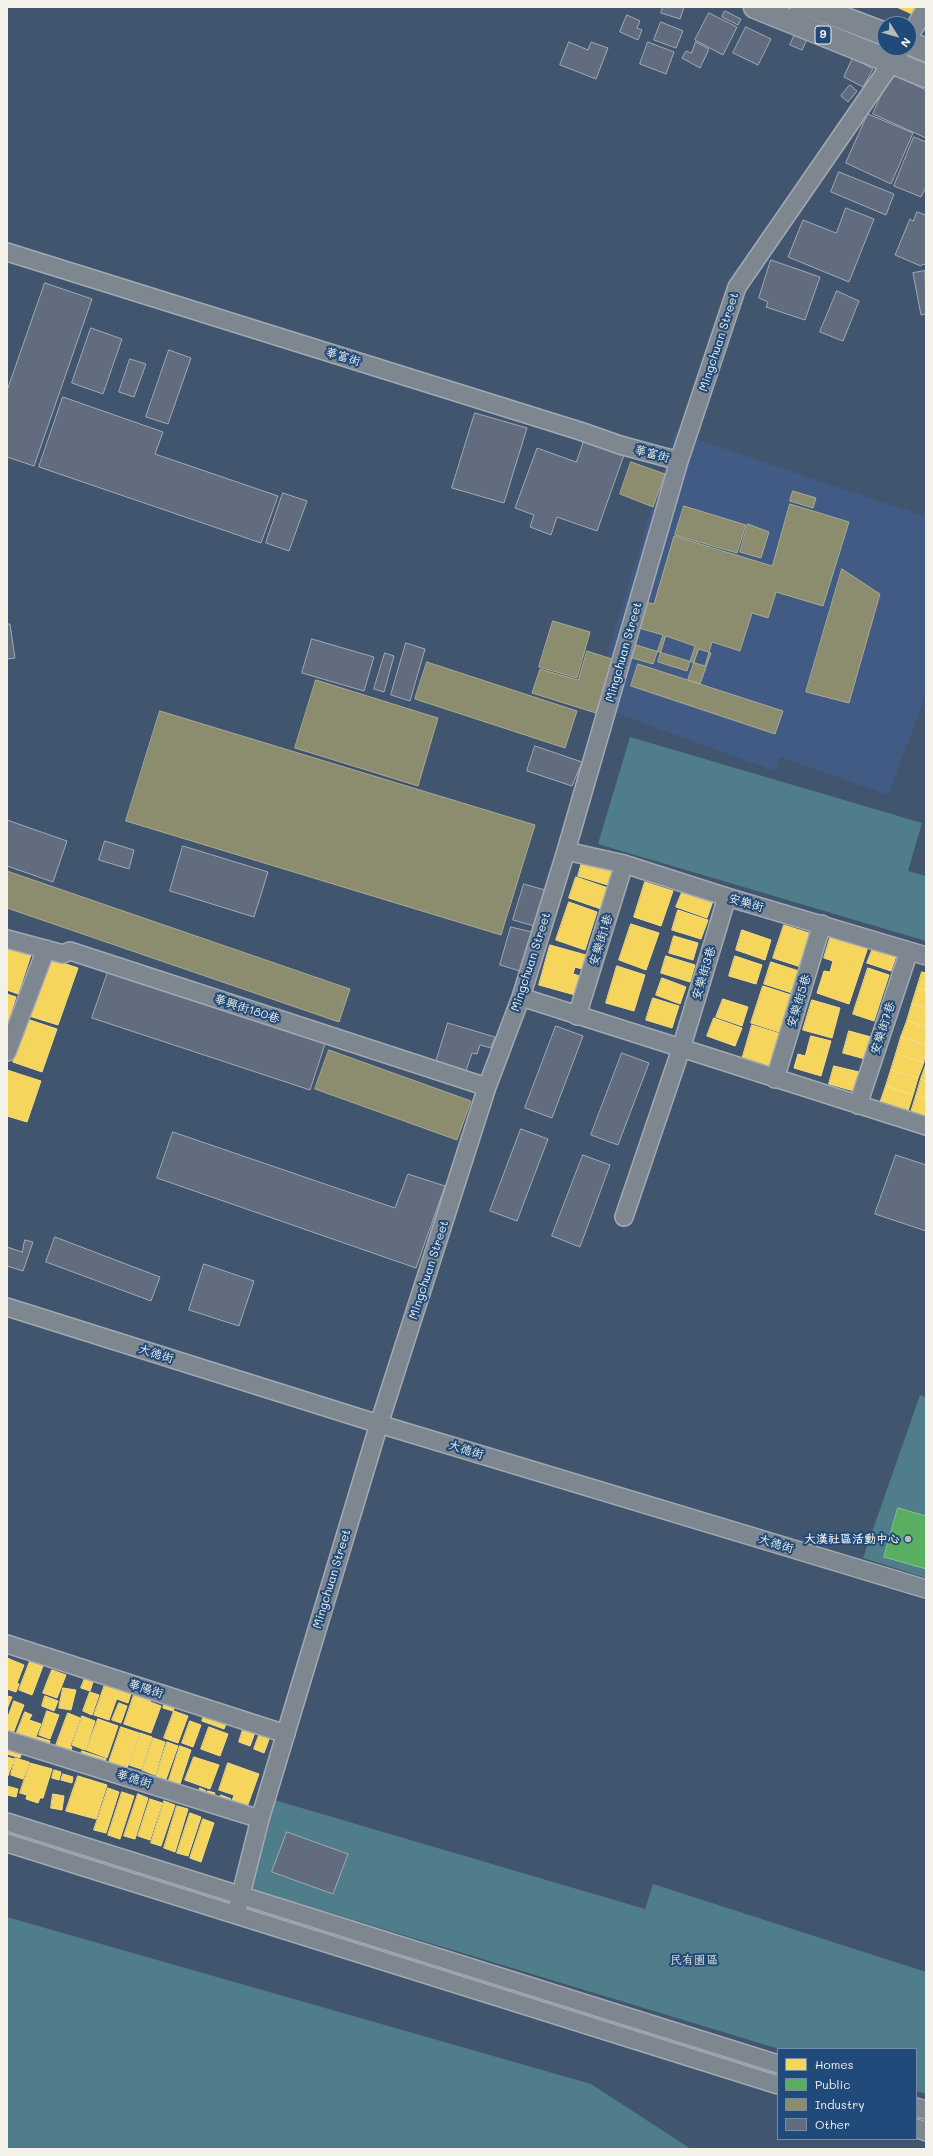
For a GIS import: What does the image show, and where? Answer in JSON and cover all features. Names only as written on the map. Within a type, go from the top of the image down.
[{"type":"main road","name":"9","points":[[755,7],[798,15],[877,48]]},
{"type":"main road","name":"9","points":[[814,7],[877,31]]},
{"type":"main road","name":"9","points":[[896,56],[926,76]]},
{"type":"street","points":[[917,23],[926,8]]},
{"type":"street","name":"Mingchuan Street","points":[[236,1914],[260,1819],[379,1424],[487,1088],[521,997],[566,851],[679,461],[737,287],[896,56]]},
{"type":"street","name":"華富街","points":[[7,252],[620,445],[679,461]]},
{"type":"street","name":"安樂街","points":[[566,851],[624,864],[727,897],[926,956]]},
{"type":"street","name":"安樂街1巷","points":[[577,1016],[624,864]]},
{"type":"street","name":"安樂街3巷","points":[[624,1217],[681,1049],[727,897]]},
{"type":"street","name":"安樂街5巷","points":[[775,1079],[822,924]]},
{"type":"street","name":"華興街180巷","points":[[7,939],[63,954],[70,951],[487,1088]]},
{"type":"street","points":[[7,1052],[46,949]]},
{"type":"street","name":"安樂街7巷","points":[[858,1105],[909,951]]},
{"type":"street","points":[[521,997],[926,1126]]},
{"type":"street","name":"大德街","points":[[7,1307],[379,1424],[926,1589]]},
{"type":"street","name":"華陽街","points":[[7,1644],[286,1734]]},
{"type":"street","name":"華德街","points":[[7,1740],[260,1819]]},
{"type":"street","points":[[7,1822],[777,2064]]},
{"type":"street","points":[[7,1843],[777,2085]]},
{"type":"shaded area","points":[[675,432],[926,517],[926,695],[888,795],[780,757],[775,771],[594,705],[614,632]]},
{"type":"green space","points":[[630,737],[922,823],[908,871],[926,876],[926,941],[598,844]]},
{"type":"green space","points":[[920,1395],[926,1397],[926,1578],[863,1558]]},
{"type":"green space","name":"民有園區","points":[[271,1799],[645,1909],[653,1884],[926,1972],[926,2094],[917,2091],[917,2048],[777,2048],[255,1890],[250,1885]]},
{"type":"green space","points":[[7,1917],[591,2084],[691,2149],[7,2149]]},
{"type":"building: Homes","points":[[897,7],[921,7],[917,16]]},
{"type":"building: Homes","points":[[583,859],[612,867],[611,870],[618,872],[614,887],[578,876]]},
{"type":"building: Homes","points":[[576,877],[611,889],[604,910],[569,898]]},
{"type":"building: Homes","points":[[645,882],[673,891],[661,926],[634,917]]},
{"type":"building: Homes","points":[[683,890],[713,901],[707,918],[676,907]]},
{"type":"building: Homes","points":[[569,902],[597,912],[585,950],[556,940]]},
{"type":"building: Homes","points":[[678,910],[708,920],[701,939],[672,930]]},
{"type":"building: Homes","points":[[631,924],[659,933],[646,970],[619,960]]},
{"type":"building: Homes","points":[[784,925],[812,934],[801,967],[773,958]]},
{"type":"building: Homes","points":[[742,930],[771,940],[765,960],[736,950]]},
{"type":"building: Homes","points":[[831,935],[868,947],[849,1004],[817,993],[824,971],[830,972],[833,961],[824,958]]},
{"type":"building: Homes","points":[[674,936],[698,943],[693,960],[669,953]]},
{"type":"building: Homes","points":[[550,945],[586,955],[582,969],[575,967],[573,974],[580,976],[575,995],[539,985]]},
{"type":"building: Homes","points":[[7,947],[31,955],[18,994],[7,990]]},
{"type":"building: Homes","points":[[873,948],[896,956],[891,971],[867,963]]},
{"type":"building: Homes","points":[[666,956],[695,965],[690,982],[661,973]]},
{"type":"building: Homes","points":[[735,956],[762,965],[756,984],[729,976]]},
{"type":"building: Homes","points":[[48,958],[78,968],[58,1025],[29,1016]]},
{"type":"building: Homes","points":[[771,962],[799,971],[792,993],[764,984]]},
{"type":"building: Homes","points":[[617,966],[645,975],[634,1011],[606,1003]]},
{"type":"building: Homes","points":[[868,968],[889,975],[874,1021],[853,1014]]},
{"type":"building: Homes","points":[[922,972],[926,973],[926,991],[917,988]]},
{"type":"building: Homes","points":[[662,978],[686,987],[680,1004],[656,995]]},
{"type":"building: Homes","points":[[763,986],[791,995],[779,1032],[751,1023]]},
{"type":"building: Homes","points":[[917,988],[926,991],[926,1009],[912,1004]]},
{"type":"building: Homes","points":[[7,994],[16,997],[7,1025]]},
{"type":"building: Homes","points":[[653,998],[679,1006],[672,1028],[646,1020]]},
{"type":"building: Homes","points":[[723,999],[748,1007],[742,1026],[716,1017]]},
{"type":"building: Homes","points":[[812,1000],[840,1008],[832,1038],[803,1030]]},
{"type":"building: Homes","points":[[912,1004],[926,1009],[926,1027],[907,1021]]},
{"type":"building: Homes","points":[[714,1018],[742,1028],[735,1046],[707,1036]]},
{"type":"building: Homes","points":[[27,1019],[57,1029],[42,1072],[13,1062]]},
{"type":"building: Homes","points":[[907,1021],[926,1027],[926,1045],[901,1037]]},
{"type":"building: Homes","points":[[752,1025],[781,1034],[769,1071],[741,1063]]},
{"type":"building: Homes","points":[[849,1031],[871,1037],[865,1059],[843,1053]]},
{"type":"building: Homes","points":[[811,1036],[831,1041],[821,1076],[794,1068],[798,1054],[805,1056]]},
{"type":"building: Homes","points":[[901,1037],[926,1045],[924,1062],[896,1054]]},
{"type":"building: Homes","points":[[896,1054],[924,1062],[918,1078],[891,1070]]},
{"type":"building: Homes","points":[[926,1064],[926,1081],[921,1079]]},
{"type":"building: Homes","points":[[834,1066],[859,1072],[854,1091],[829,1084]]},
{"type":"building: Homes","points":[[7,1070],[41,1081],[27,1122],[7,1116]]},
{"type":"building: Homes","points":[[891,1070],[918,1078],[913,1095],[886,1086]]},
{"type":"building: Homes","points":[[921,1079],[926,1081],[926,1099],[916,1096]]},
{"type":"building: Homes","points":[[886,1086],[913,1095],[908,1111],[880,1103]]},
{"type":"building: Homes","points":[[916,1096],[926,1099],[926,1117],[911,1112]]},
{"type":"building: Homes","points":[[7,1658],[24,1665],[17,1683],[19,1684],[16,1692],[7,1689]]},
{"type":"building: Homes","points":[[30,1661],[43,1666],[32,1695],[19,1690]]},
{"type":"building: Homes","points":[[52,1670],[66,1675],[57,1698],[43,1693]]},
{"type":"building: Homes","points":[[87,1673],[95,1676],[90,1691],[81,1688]]},
{"type":"building: Homes","points":[[107,1679],[122,1684],[109,1720],[94,1715]]},
{"type":"building: Homes","points":[[122,1686],[132,1690],[128,1703],[117,1699]]},
{"type":"building: Homes","points":[[63,1688],[76,1690],[71,1710],[59,1708]]},
{"type":"building: Homes","points":[[136,1689],[152,1694],[150,1702],[161,1706],[151,1733],[124,1724]]},
{"type":"building: Homes","points":[[90,1692],[99,1695],[92,1715],[83,1711]]},
{"type":"building: Homes","points":[[7,1696],[12,1697],[7,1709]]},
{"type":"building: Homes","points":[[45,1696],[58,1701],[54,1711],[42,1706]]},
{"type":"building: Homes","points":[[166,1700],[176,1703],[173,1711],[163,1708]]},
{"type":"building: Homes","points":[[14,1701],[24,1705],[12,1736],[7,1734],[7,1720]]},
{"type":"building: Homes","points":[[119,1703],[127,1706],[121,1723],[112,1720]]},
{"type":"building: Homes","points":[[208,1703],[231,1712],[224,1729],[202,1721]]},
{"type":"building: Homes","points":[[47,1711],[59,1715],[50,1739],[39,1735]]},
{"type":"building: Homes","points":[[174,1711],[188,1716],[178,1743],[164,1738]]},
{"type":"building: Homes","points":[[25,1712],[32,1715],[29,1720],[41,1724],[33,1744],[15,1737]]},
{"type":"building: Homes","points":[[68,1713],[80,1718],[70,1746],[72,1747],[70,1754],[55,1748]]},
{"type":"building: Homes","points":[[82,1716],[95,1721],[85,1750],[72,1745]]},
{"type":"building: Homes","points":[[98,1719],[118,1726],[107,1758],[86,1750]]},
{"type":"building: Homes","points":[[190,1721],[201,1725],[193,1747],[182,1743]]},
{"type":"building: Homes","points":[[245,1723],[257,1727],[250,1746],[239,1742]]},
{"type":"building: Homes","points":[[121,1727],[139,1733],[125,1774],[107,1768]]},
{"type":"building: Homes","points":[[209,1727],[228,1734],[220,1756],[201,1749]]},
{"type":"building: Homes","points":[[262,1727],[272,1731],[264,1753],[254,1749]]},
{"type":"building: Homes","points":[[140,1733],[152,1737],[141,1769],[129,1765]]},
{"type":"building: Homes","points":[[37,1737],[50,1741],[47,1751],[34,1746]]},
{"type":"building: Homes","points":[[153,1738],[165,1742],[155,1775],[142,1770]]},
{"type":"building: Homes","points":[[167,1742],[178,1746],[165,1782],[155,1779]]},
{"type":"building: Homes","points":[[10,1745],[23,1749],[20,1758],[7,1754]]},
{"type":"building: Homes","points":[[180,1746],[191,1750],[179,1787],[168,1783]]},
{"type":"building: Homes","points":[[82,1751],[106,1759],[102,1771],[78,1763]]},
{"type":"building: Homes","points":[[7,1757],[14,1759],[8,1776],[7,1776]]},
{"type":"building: Homes","points":[[194,1757],[219,1765],[210,1789],[185,1780]]},
{"type":"building: Homes","points":[[15,1758],[29,1762],[23,1779],[11,1775]]},
{"type":"building: Homes","points":[[30,1763],[52,1769],[43,1798],[40,1798],[38,1803],[26,1799],[27,1795],[20,1793]]},
{"type":"building: Homes","points":[[228,1763],[259,1774],[246,1810],[231,1804],[234,1795],[219,1790]]},
{"type":"building: Homes","points":[[54,1770],[61,1772],[59,1780],[52,1778]]},
{"type":"building: Homes","points":[[63,1774],[73,1777],[72,1783],[61,1780]]},
{"type":"building: Homes","points":[[78,1776],[107,1785],[96,1819],[66,1811]]},
{"type":"building: Homes","points":[[7,1786],[18,1789],[16,1797],[7,1795]]},
{"type":"building: Homes","points":[[108,1788],[119,1792],[106,1833],[94,1830]]},
{"type":"building: Homes","points":[[200,1788],[206,1791],[204,1798],[197,1796]]},
{"type":"building: Homes","points":[[208,1791],[215,1793],[213,1801],[206,1799]]},
{"type":"building: Homes","points":[[122,1792],[134,1796],[120,1839],[108,1835]]},
{"type":"building: Homes","points":[[53,1794],[64,1796],[62,1810],[51,1808]]},
{"type":"building: Homes","points":[[138,1794],[148,1798],[135,1839],[124,1836]]},
{"type":"building: Homes","points":[[221,1795],[231,1799],[229,1807],[218,1803]]},
{"type":"building: Homes","points":[[150,1799],[162,1803],[150,1840],[138,1836]]},
{"type":"building: Homes","points":[[164,1801],[175,1805],[161,1846],[151,1843]]},
{"type":"building: Homes","points":[[177,1806],[188,1809],[175,1852],[164,1848]]},
{"type":"building: Homes","points":[[190,1813],[201,1817],[188,1856],[177,1853]]},
{"type":"building: Homes","points":[[203,1819],[214,1823],[201,1862],[190,1858]]},
{"type":"building: Public","name":"大漢社區活動中心","points":[[898,1508],[926,1516],[926,1569],[884,1557]]},
{"type":"building: Industry","points":[[631,462],[665,474],[653,507],[620,494]]},
{"type":"building: Industry","points":[[793,491],[816,498],[813,508],[790,501]]},
{"type":"building: Industry","points":[[790,504],[849,522],[823,606],[776,592],[768,618],[752,613],[740,651],[712,642],[705,666],[633,644],[646,602],[654,604],[674,536],[772,566]]},
{"type":"building: Industry","points":[[684,506],[746,525],[737,553],[675,535]]},
{"type":"building: Industry","points":[[748,524],[769,532],[761,558],[740,552]]},
{"type":"building: Industry","points":[[842,569],[880,594],[849,703],[806,692]]},
{"type":"building: Industry","points":[[553,621],[590,632],[577,678],[539,667]]},
{"type":"building: Industry","points":[[639,628],[663,635],[653,664],[629,657]]},
{"type":"building: Industry","points":[[666,636],[695,646],[687,671],[658,662]]},
{"type":"building: Industry","points":[[699,649],[711,653],[700,684],[688,680]]},
{"type":"building: Industry","points":[[587,651],[612,659],[596,713],[532,693],[540,669],[578,680]]},
{"type":"building: Industry","points":[[427,662],[577,711],[565,748],[415,699]]},
{"type":"building: Industry","points":[[638,664],[783,711],[775,734],[631,686]]},
{"type":"building: Industry","points":[[316,680],[438,718],[418,786],[295,748]]},
{"type":"building: Industry","points":[[160,711],[535,825],[501,935],[126,821]]},
{"type":"building: Industry","points":[[7,871],[350,989],[339,1022],[7,908]]},
{"type":"building: Industry","points":[[329,1050],[471,1101],[457,1140],[315,1089]]},
{"type":"building: Other","points":[[663,7],[684,7],[680,19],[661,13]]},
{"type":"building: Other","points":[[725,11],[741,19],[738,25],[722,17]]},
{"type":"building: Other","points":[[709,13],[737,27],[723,55],[695,40]]},
{"type":"building: Other","points":[[627,15],[640,21],[637,28],[642,30],[638,40],[620,32]]},
{"type":"building: Other","points":[[661,22],[683,31],[676,48],[654,40]]},
{"type":"building: Other","points":[[746,27],[771,39],[758,65],[733,53]]},
{"type":"building: Other","points":[[796,32],[808,37],[802,50],[790,45]]},
{"type":"building: Other","points":[[569,42],[588,50],[591,42],[608,48],[596,79],[560,65]]},
{"type":"building: Other","points":[[648,42],[674,52],[666,74],[640,64]]},
{"type":"building: Other","points":[[696,42],[709,49],[700,68],[682,58],[686,51],[691,53]]},
{"type":"building: Other","points":[[854,56],[864,61],[862,63],[873,69],[863,87],[844,77]]},
{"type":"building: Other","points":[[891,74],[926,90],[926,138],[873,114]]},
{"type":"building: Other","points":[[850,85],[857,91],[848,102],[841,96]]},
{"type":"building: Other","points":[[868,114],[913,133],[891,184],[846,163]]},
{"type":"building: Other","points":[[914,137],[926,142],[926,187],[921,197],[894,186]]},
{"type":"building: Other","points":[[839,172],[894,194],[886,215],[831,192]]},
{"type":"building: Other","points":[[846,208],[874,219],[849,282],[788,257],[803,220],[836,233]]},
{"type":"building: Other","points":[[917,212],[926,215],[926,265],[923,264],[921,266],[895,255],[910,219],[913,221]]},
{"type":"building: Other","points":[[771,260],[820,277],[805,320],[766,307],[768,302],[759,298]]},
{"type":"building: Other","points":[[925,271],[926,314],[921,315],[913,273]]},
{"type":"building: Other","points":[[45,283],[92,299],[34,466],[7,457],[7,391]]},
{"type":"building: Other","points":[[837,291],[859,301],[843,341],[820,332]]},
{"type":"building: Other","points":[[91,328],[122,339],[103,394],[72,383]]},
{"type":"building: Other","points":[[169,350],[191,358],[168,424],[146,417]]},
{"type":"building: Other","points":[[130,359],[146,364],[134,397],[119,392]]},
{"type":"building: Other","points":[[63,397],[163,432],[155,454],[278,496],[261,543],[39,467]]},
{"type":"building: Other","points":[[475,413],[527,428],[504,503],[452,488]]},
{"type":"building: Other","points":[[584,441],[624,455],[597,531],[557,517],[551,535],[530,527],[534,515],[515,508],[537,448],[576,462]]},
{"type":"building: Other","points":[[283,493],[307,501],[289,551],[266,543]]},
{"type":"building: Other","points":[[7,624],[10,624],[15,658],[7,659]]},
{"type":"building: Other","points":[[312,639],[374,657],[364,691],[302,673]]},
{"type":"building: Other","points":[[406,643],[425,649],[410,701],[391,695]]},
{"type":"building: Other","points":[[385,653],[394,656],[384,692],[374,689]]},
{"type":"building: Other","points":[[535,746],[582,762],[572,786],[527,771]]},
{"type":"building: Other","points":[[7,820],[67,841],[53,882],[7,866]]},
{"type":"building: Other","points":[[105,841],[134,850],[129,869],[99,860]]},
{"type":"building: Other","points":[[183,846],[268,872],[254,917],[170,891]]},
{"type":"building: Other","points":[[524,884],[545,890],[534,926],[513,920]]},
{"type":"building: Other","points":[[511,927],[532,932],[520,971],[500,965]]},
{"type":"building: Other","points":[[109,969],[326,1041],[310,1090],[92,1018]]},
{"type":"building: Other","points":[[448,1023],[495,1037],[491,1048],[480,1045],[477,1054],[472,1053],[465,1074],[435,1065]]},
{"type":"building: Other","points":[[556,1026],[583,1036],[552,1118],[525,1108]]},
{"type":"building: Other","points":[[622,1053],[649,1063],[618,1145],[591,1135]]},
{"type":"building: Other","points":[[521,1129],[548,1139],[517,1221],[490,1211]]},
{"type":"building: Other","points":[[173,1132],[395,1208],[408,1174],[445,1186],[416,1268],[157,1178]]},
{"type":"building: Other","points":[[583,1155],[610,1165],[580,1247],[552,1236]]},
{"type":"building: Other","points":[[896,1155],[926,1165],[926,1231],[875,1214]]},
{"type":"building: Other","points":[[55,1237],[160,1277],[151,1301],[46,1262]]},
{"type":"building: Other","points":[[25,1240],[33,1242],[23,1271],[7,1266],[7,1247],[22,1252]]},
{"type":"building: Other","points":[[204,1264],[254,1281],[239,1326],[189,1310]]},
{"type":"building: Other","points":[[287,1832],[348,1854],[333,1894],[272,1872]]},
{"type":"place","name":"大漢社區活動中心","points":[[908,1539]]}]
